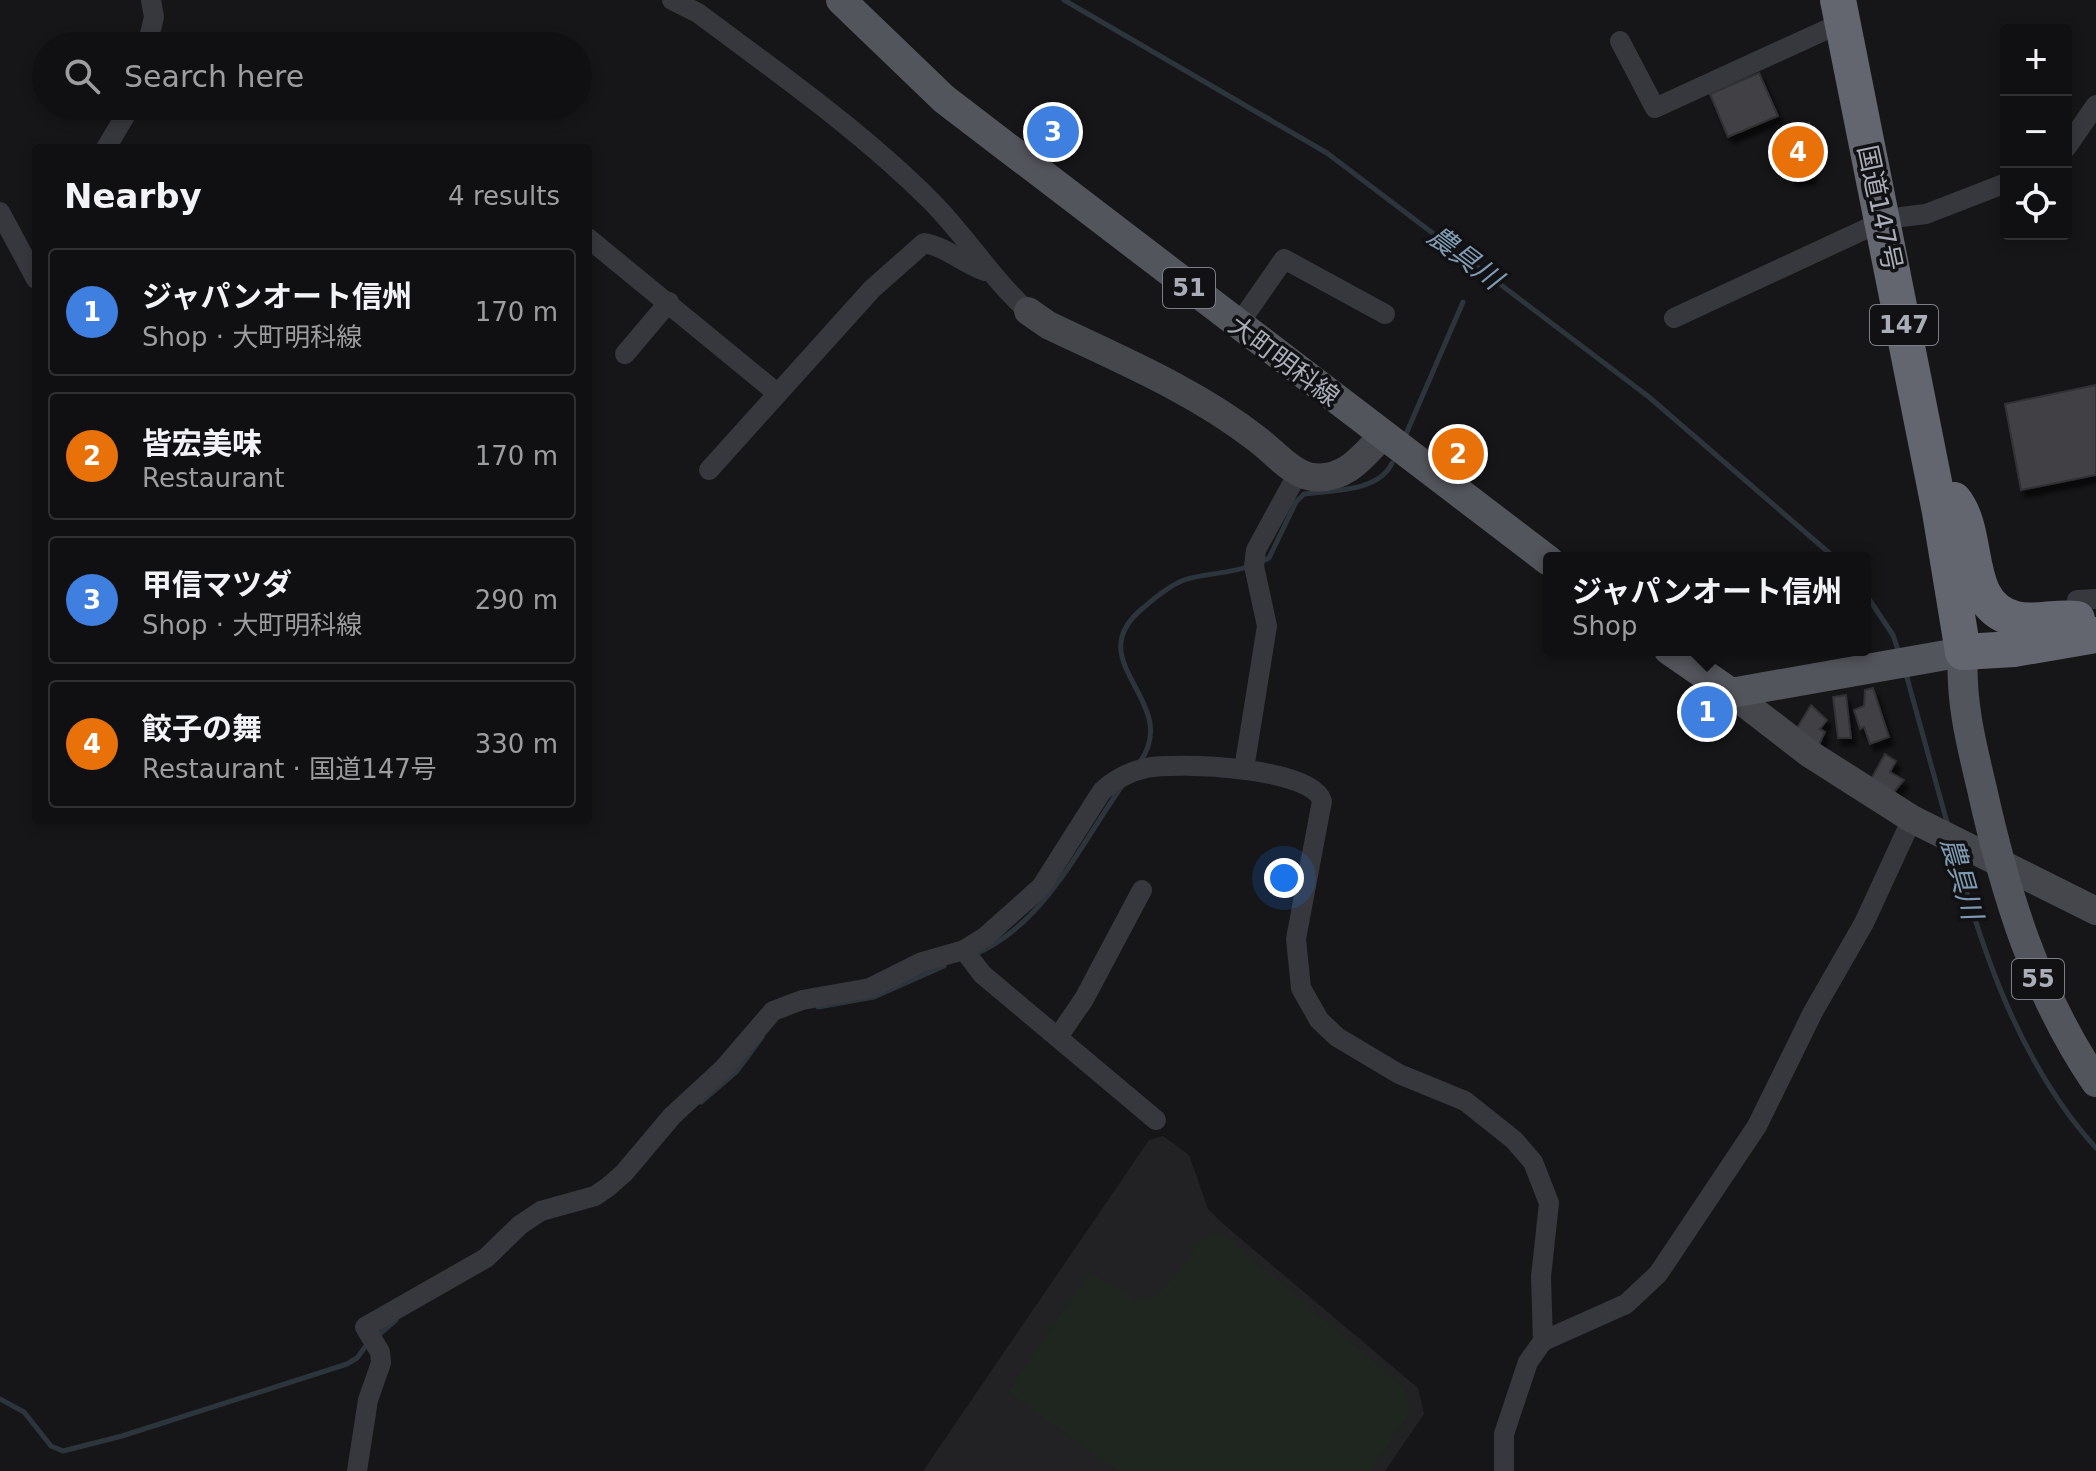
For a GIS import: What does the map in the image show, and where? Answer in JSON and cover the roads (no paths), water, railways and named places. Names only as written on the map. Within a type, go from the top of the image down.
[{"type":"highway","name":"国道147号","points":[[1847,9],[1954,500],[1970,595],[1946,654]]},
{"type":"highway","name":"国道147号","points":[[1892,221],[1940,512],[1946,654]]},
{"type":"highway","name":"147","points":[[1954,500],[1965,514],[1981,594],[2004,615],[2017,620],[2090,626]]},
{"type":"highway","name":"147","points":[[1946,654],[2014,649],[2090,626]]},
{"type":"main road","name":"大町明科線","points":[[841,0],[944,99],[1543,557]]},
{"type":"main road","points":[[1678,656],[1731,693],[1946,654]]},
{"type":"main road","name":"55","points":[[1946,654],[1964,713],[1991,860],[2035,973],[2075,1052],[2096,1082]]},
{"type":"street","points":[[150,32],[154,17],[151,0]]},
{"type":"street","points":[[672,0],[698,13],[860,138],[932,202],[989,273],[1028,311],[1048,325],[1199,399],[1242,427],[1298,473],[1331,477],[1358,463],[1382,436]]},
{"type":"street","points":[[1620,41],[1655,108],[1830,28],[1847,9]]},
{"type":"street","points":[[2072,139],[2096,105]]},
{"type":"street","points":[[108,144],[123,120]]},
{"type":"street","points":[[1674,318],[1870,227],[1926,214],[2000,185]]},
{"type":"street","points":[[0,212],[32,272]]},
{"type":"street","points":[[592,241],[777,393]]},
{"type":"street","points":[[709,470],[872,289],[924,243],[938,245],[967,265],[989,273]]},
{"type":"street","points":[[1238,325],[1284,259],[1385,314]]},
{"type":"street","points":[[625,354],[669,302]]},
{"type":"street","points":[[1244,769],[1267,626],[1254,566],[1256,550],[1298,473]]},
{"type":"street","points":[[1731,693],[1810,754],[1922,824],[2096,911]]},
{"type":"street","points":[[357,1471],[368,1400],[381,1363],[380,1352],[365,1327],[486,1258],[520,1225],[541,1211],[595,1196],[608,1187],[624,1173],[672,1116],[724,1068],[773,1011],[802,1000],[870,988],[922,962],[964,950],[1029,901],[1102,791],[1114,780],[1149,767],[1244,769],[1302,782],[1317,789],[1322,801],[1296,939],[1301,988],[1319,1020],[1337,1037],[1399,1074],[1465,1101],[1514,1140],[1533,1162],[1544,1182],[1549,1203],[1541,1277],[1543,1341]]},
{"type":"street","points":[[1504,1471],[1504,1434],[1528,1362],[1543,1341],[1626,1304],[1658,1274],[1757,1126],[1813,1012],[1922,824]]},
{"type":"street","points":[[1058,1037],[1084,999],[1142,890]]},
{"type":"street","points":[[964,950],[982,974],[1156,1120]]},
{"type":"waterway","name":"農具川","points":[[1064,0],[1327,153],[1649,397],[1828,552]]},
{"type":"waterway","points":[[1406,434],[1463,302]]},
{"type":"waterway","points":[[1259,563],[1269,558],[1296,502],[1304,494],[1366,484],[1377,480],[1392,463]]},
{"type":"waterway","points":[[1140,762],[1150,740],[1149,720],[1124,664],[1121,646],[1126,628],[1143,608],[1178,583],[1250,566]]},
{"type":"waterway","name":"農具川","points":[[1871,602],[1893,635],[1899,653]]},
{"type":"waterway","name":"農具川","points":[[1906,674],[1948,826]]},
{"type":"waterway","points":[[973,955],[998,942],[1040,904],[1075,858],[1122,786]]},
{"type":"waterway","name":"農具川","points":[[1955,851],[1992,969],[2026,1046],[2070,1116],[2096,1148]]},
{"type":"waterway","points":[[818,1007],[874,997],[944,966]]},
{"type":"waterway","points":[[701,1102],[737,1071],[762,1037]]},
{"type":"waterway","points":[[376,1337],[396,1320]]},
{"type":"waterway","points":[[0,1399],[24,1412],[51,1446],[63,1451],[122,1436],[347,1364],[357,1358],[368,1343]]},
{"type":"place","name":"甲信マツダ","points":[[1053,132]]},
{"type":"place","name":"餃子の舞","points":[[1798,152]]},
{"type":"place","name":"皆宏美味","points":[[1458,454]]},
{"type":"place","name":"ジャパンオート信州","points":[[1707,712]]}]
